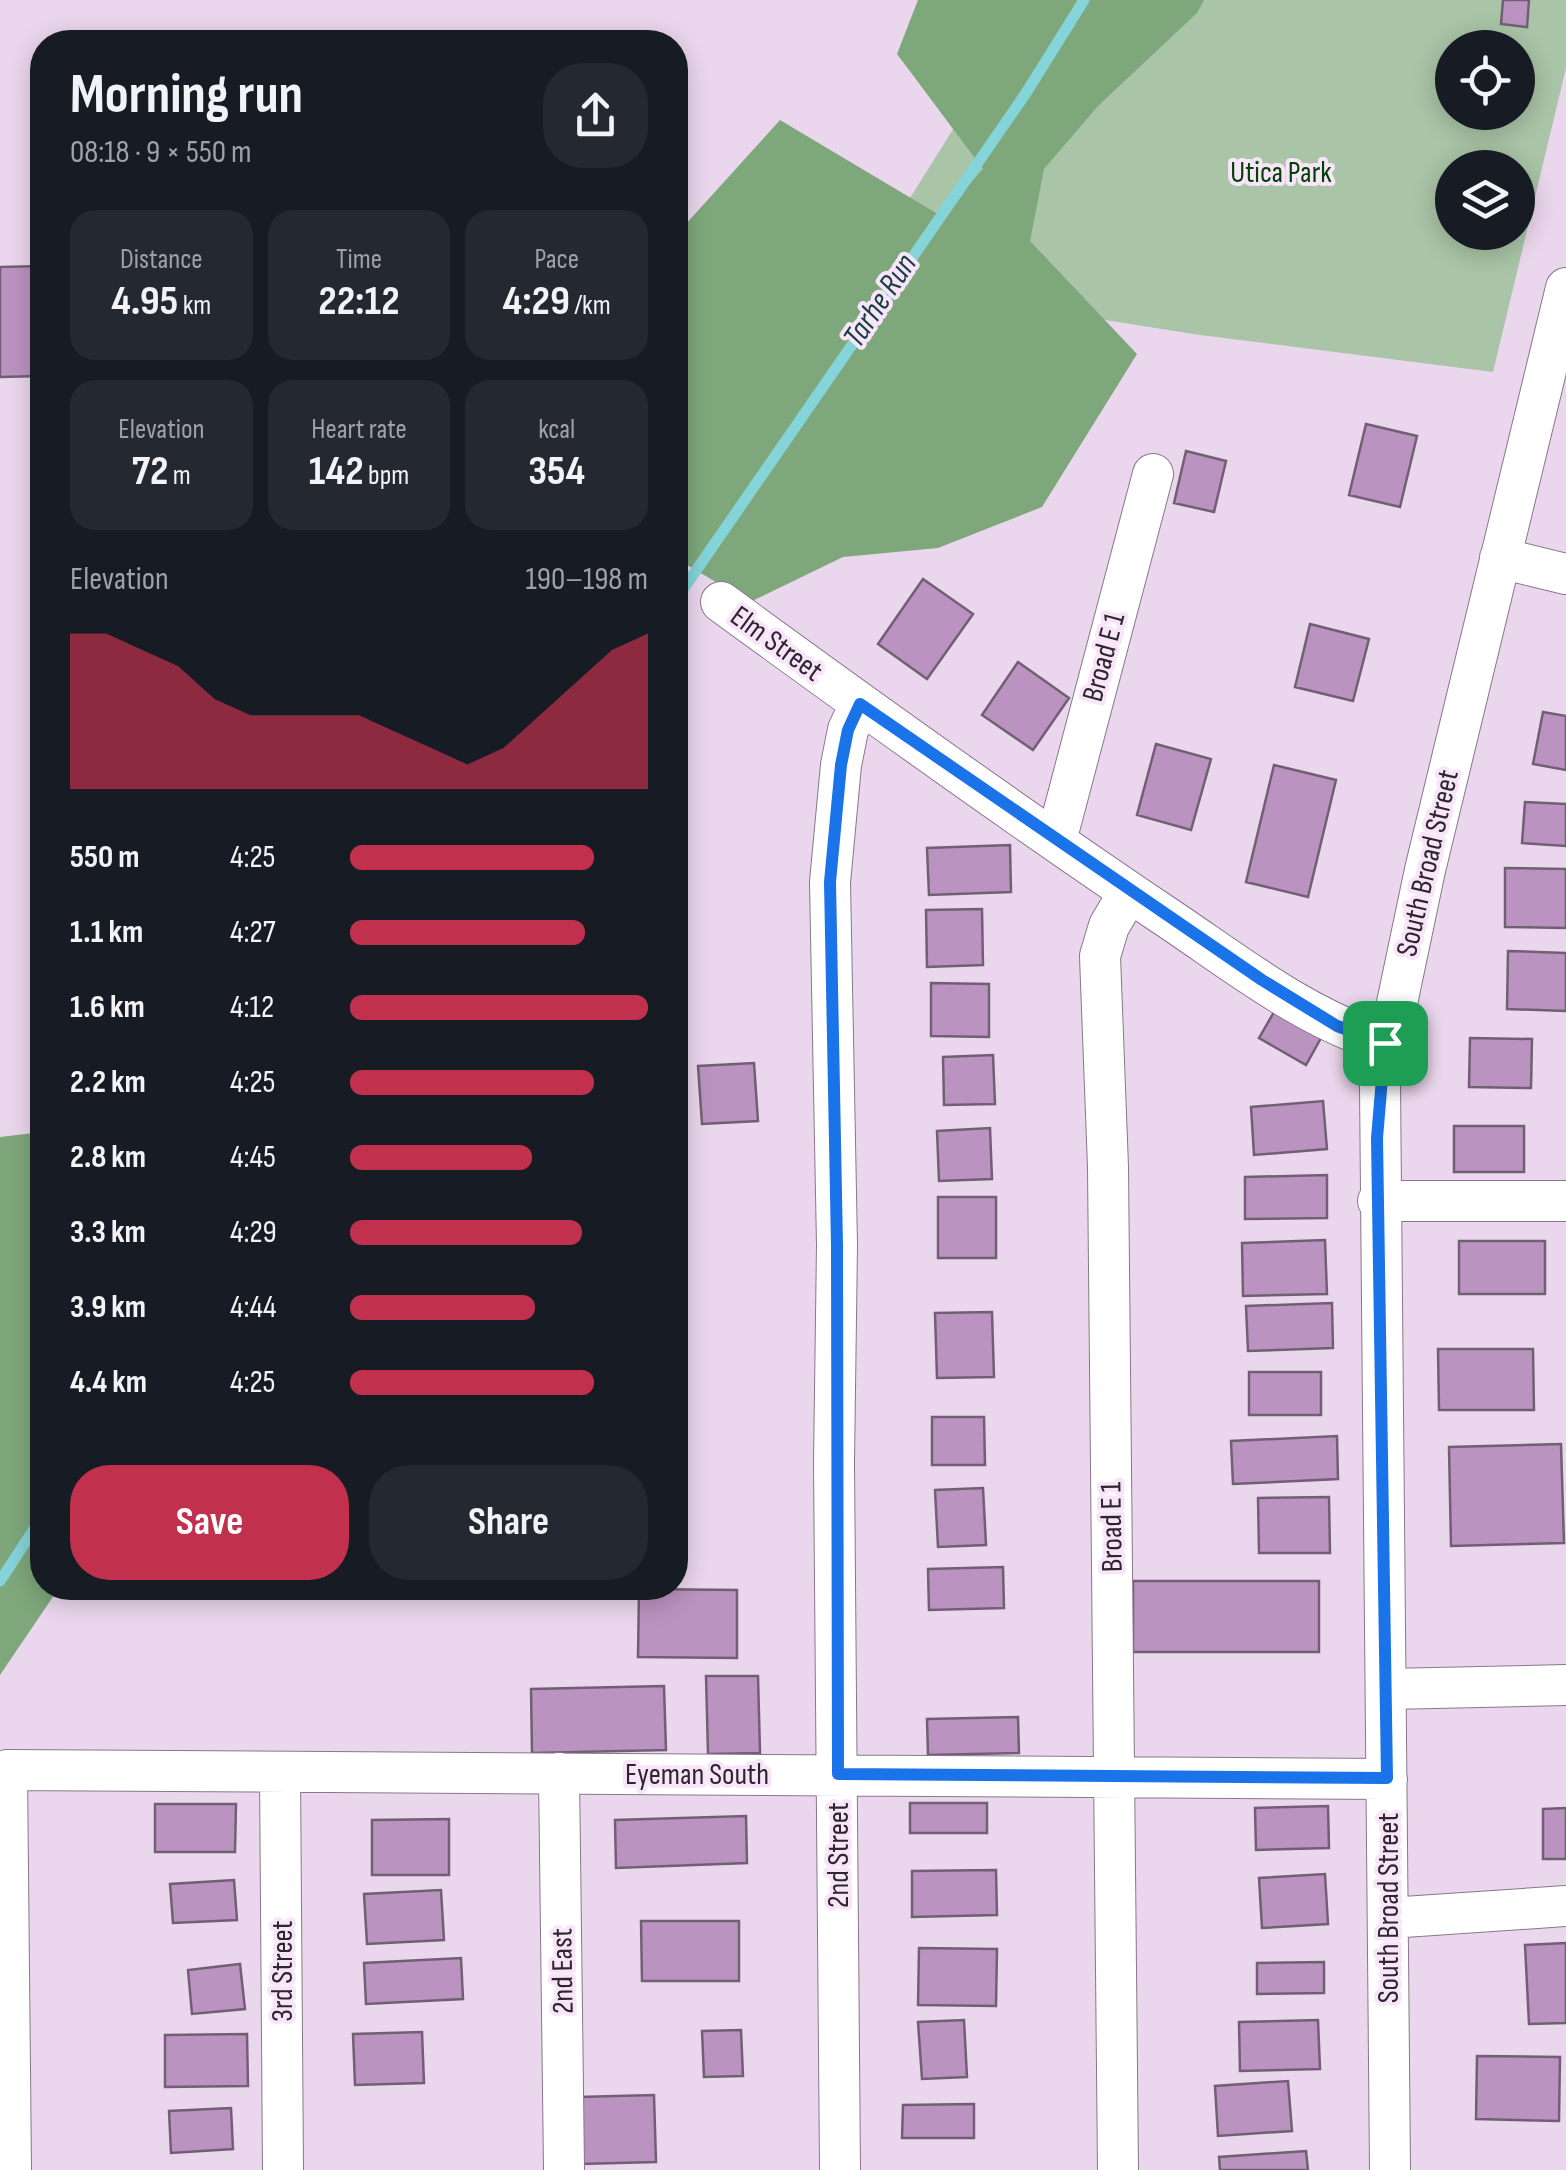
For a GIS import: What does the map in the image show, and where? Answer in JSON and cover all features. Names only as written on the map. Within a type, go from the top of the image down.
[{"type":"street","name":"South Broad Street","points":[[1390,2170],[1388,1689],[1378,1201],[1385,1043],[1500,558],[1559,345],[1566,288]]},
{"type":"street","name":"Broad E 1","points":[[1056,841],[1153,474]]},
{"type":"street","points":[[1500,558],[1566,574]]},
{"type":"street","name":"Elm Street","points":[[720,602],[1129,892],[1337,1026],[1385,1043]]},
{"type":"street","name":"2nd Street","points":[[840,2170],[837,1245],[830,882],[841,765],[848,730],[860,704]]},
{"type":"street","name":"Broad E 1","points":[[1118,2170],[1108,1166],[1100,956],[1108,926],[1129,892]]},
{"type":"street","points":[[1378,1201],[1566,1200]]},
{"type":"street","points":[[1388,1689],[1566,1685]]},
{"type":"street","name":"Eyeman South","points":[[11,2170],[7,1770],[1387,1778]]},
{"type":"street","name":"3rd Street","points":[[280,1772],[284,2170]]},
{"type":"street","name":"2nd East","points":[[559,1773],[564,2170]]},
{"type":"street","points":[[1389,1918],[1566,1906]]},
{"type":"green space","points":[[918,0],[1204,0],[1197,13],[1098,106],[1044,169],[1030,241],[1137,354],[1042,507],[938,548],[843,557],[750,602],[688,566],[688,222],[780,120],[941,216],[983,169],[897,54]]},
{"type":"green space","name":"Utica Park","points":[[1034,0],[1566,0],[1566,68],[1535,197],[1535,150],[1435,150],[1435,250],[1522,250],[1493,372],[1200,335],[858,281]]},
{"type":"green space","points":[[30,1133],[30,1600],[51,1600],[0,1675],[0,1137]]},
{"type":"building","points":[[1503,0],[1529,0],[1527,27],[1501,24]]},
{"type":"building","points":[[30,266],[30,376],[0,377],[0,267]]},
{"type":"building","points":[[1366,424],[1417,436],[1400,507],[1349,495]]},
{"type":"building","points":[[1186,451],[1226,461],[1214,512],[1174,503]]},
{"type":"building","points":[[923,579],[973,614],[927,679],[878,644]]},
{"type":"building","points":[[1310,624],[1369,639],[1353,701],[1295,687]]},
{"type":"building","points":[[1018,662],[1069,698],[1033,750],[982,715]]},
{"type":"building","points":[[1543,712],[1566,716],[1566,770],[1533,764]]},
{"type":"building","points":[[1156,744],[1211,759],[1191,830],[1137,815]]},
{"type":"building","points":[[1274,765],[1336,780],[1308,897],[1246,882]]},
{"type":"building","points":[[1525,802],[1566,804],[1566,846],[1522,843]]},
{"type":"building","points":[[1010,845],[1011,892],[929,895],[927,848]]},
{"type":"building","points":[[1505,868],[1566,869],[1566,928],[1505,927]]},
{"type":"building","points":[[982,909],[983,965],[927,967],[926,910]]},
{"type":"building","points":[[1508,951],[1566,953],[1566,1011],[1507,1009]]},
{"type":"building","points":[[931,983],[989,984],[989,1037],[931,1036]]},
{"type":"building","points":[[1274,1012],[1321,1038],[1306,1065],[1259,1038]]},
{"type":"building","points":[[1470,1038],[1532,1039],[1531,1088],[1469,1087]]},
{"type":"building","points":[[993,1055],[995,1104],[944,1105],[943,1057]]},
{"type":"building","points":[[754,1063],[758,1121],[702,1124],[698,1066]]},
{"type":"building","points":[[1323,1101],[1327,1149],[1254,1155],[1251,1107]]},
{"type":"building","points":[[1454,1126],[1524,1126],[1524,1172],[1454,1172]]},
{"type":"building","points":[[990,1128],[992,1179],[939,1181],[937,1131]]},
{"type":"building","points":[[1327,1175],[1327,1218],[1245,1219],[1245,1177]]},
{"type":"building","points":[[938,1197],[996,1197],[996,1258],[938,1258]]},
{"type":"building","points":[[1325,1240],[1327,1294],[1243,1296],[1242,1243]]},
{"type":"building","points":[[1459,1241],[1545,1241],[1545,1294],[1459,1294]]},
{"type":"building","points":[[1332,1303],[1333,1348],[1248,1351],[1246,1306]]},
{"type":"building","points":[[992,1312],[994,1377],[937,1378],[935,1313]]},
{"type":"building","points":[[1438,1349],[1533,1349],[1534,1410],[1439,1410]]},
{"type":"building","points":[[1249,1372],[1321,1372],[1321,1415],[1249,1415]]},
{"type":"building","points":[[932,1417],[984,1417],[985,1465],[932,1465]]},
{"type":"building","points":[[1337,1436],[1338,1479],[1233,1484],[1231,1441]]},
{"type":"building","points":[[1561,1444],[1564,1543],[1451,1546],[1449,1447]]},
{"type":"building","points":[[983,1488],[986,1545],[938,1547],[935,1490]]},
{"type":"building","points":[[1329,1497],[1330,1553],[1259,1553],[1258,1498]]},
{"type":"building","points":[[1003,1567],[1004,1608],[929,1610],[928,1569]]},
{"type":"building","points":[[1133,1581],[1319,1581],[1319,1652],[1133,1652]]},
{"type":"building","points":[[688,1590],[737,1590],[737,1658],[638,1657],[639,1600],[688,1600]]},
{"type":"building","points":[[706,1676],[758,1676],[760,1753],[708,1754]]},
{"type":"building","points":[[664,1686],[666,1750],[532,1753],[531,1689]]},
{"type":"building","points":[[1018,1717],[1019,1753],[928,1755],[927,1719]]},
{"type":"building","points":[[910,1803],[987,1803],[987,1833],[910,1833]]},
{"type":"building","points":[[155,1804],[236,1804],[235,1852],[155,1852]]},
{"type":"building","points":[[1328,1806],[1329,1848],[1256,1850],[1255,1808]]},
{"type":"building","points":[[1566,1808],[1566,1859],[1543,1859],[1543,1809]]},
{"type":"building","points":[[746,1816],[747,1863],[616,1868],[615,1820]]},
{"type":"building","points":[[449,1819],[449,1875],[372,1875],[372,1820]]},
{"type":"building","points":[[996,1870],[997,1915],[912,1917],[912,1871]]},
{"type":"building","points":[[1325,1874],[1328,1924],[1262,1928],[1259,1878]]},
{"type":"building","points":[[234,1880],[237,1920],[173,1923],[170,1884]]},
{"type":"building","points":[[441,1890],[444,1940],[367,1944],[364,1894]]},
{"type":"building","points":[[641,1921],[739,1921],[739,1981],[642,1981]]},
{"type":"building","points":[[1566,1943],[1566,2023],[1529,2024],[1525,1945]]},
{"type":"building","points":[[919,1948],[997,1949],[996,2006],[918,2005]]},
{"type":"building","points":[[461,1958],[463,1999],[366,2004],[364,1963]]},
{"type":"building","points":[[1324,1962],[1324,1993],[1257,1994],[1257,1963]]},
{"type":"building","points":[[240,1964],[245,2009],[192,2014],[188,1970]]},
{"type":"building","points":[[964,2020],[967,2077],[922,2079],[918,2022]]},
{"type":"building","points":[[1318,2020],[1320,2069],[1240,2071],[1239,2022]]},
{"type":"building","points":[[741,2030],[743,2076],[704,2077],[702,2031]]},
{"type":"building","points":[[422,2032],[424,2083],[355,2085],[353,2034]]},
{"type":"building","points":[[247,2034],[248,2086],[165,2087],[165,2035]]},
{"type":"building","points":[[1477,2056],[1560,2057],[1559,2121],[1476,2119]]},
{"type":"building","points":[[1288,2081],[1292,2131],[1218,2136],[1215,2086]]},
{"type":"building","points":[[654,2095],[656,2162],[580,2164],[579,2097]]},
{"type":"building","points":[[974,2104],[974,2138],[902,2138],[903,2105]]},
{"type":"building","points":[[231,2108],[233,2149],[171,2153],[169,2111]]},
{"type":"building","points":[[1306,2151],[1308,2170],[1220,2170],[1219,2157]]},
{"type":"waterway","name":"Tarhe Run","points":[[688,582],[1026,93],[1084,0]]},
{"type":"waterway","name":"Tarhe Run","points":[[0,1581],[30,1535]]},
{"type":"route","points":[[860,704],[1262,980],[1337,1026],[1385,1043],[1377,1138],[1387,1778],[838,1774],[834,1463],[837,1245],[830,882],[841,765],[848,730],[860,704]]}]
